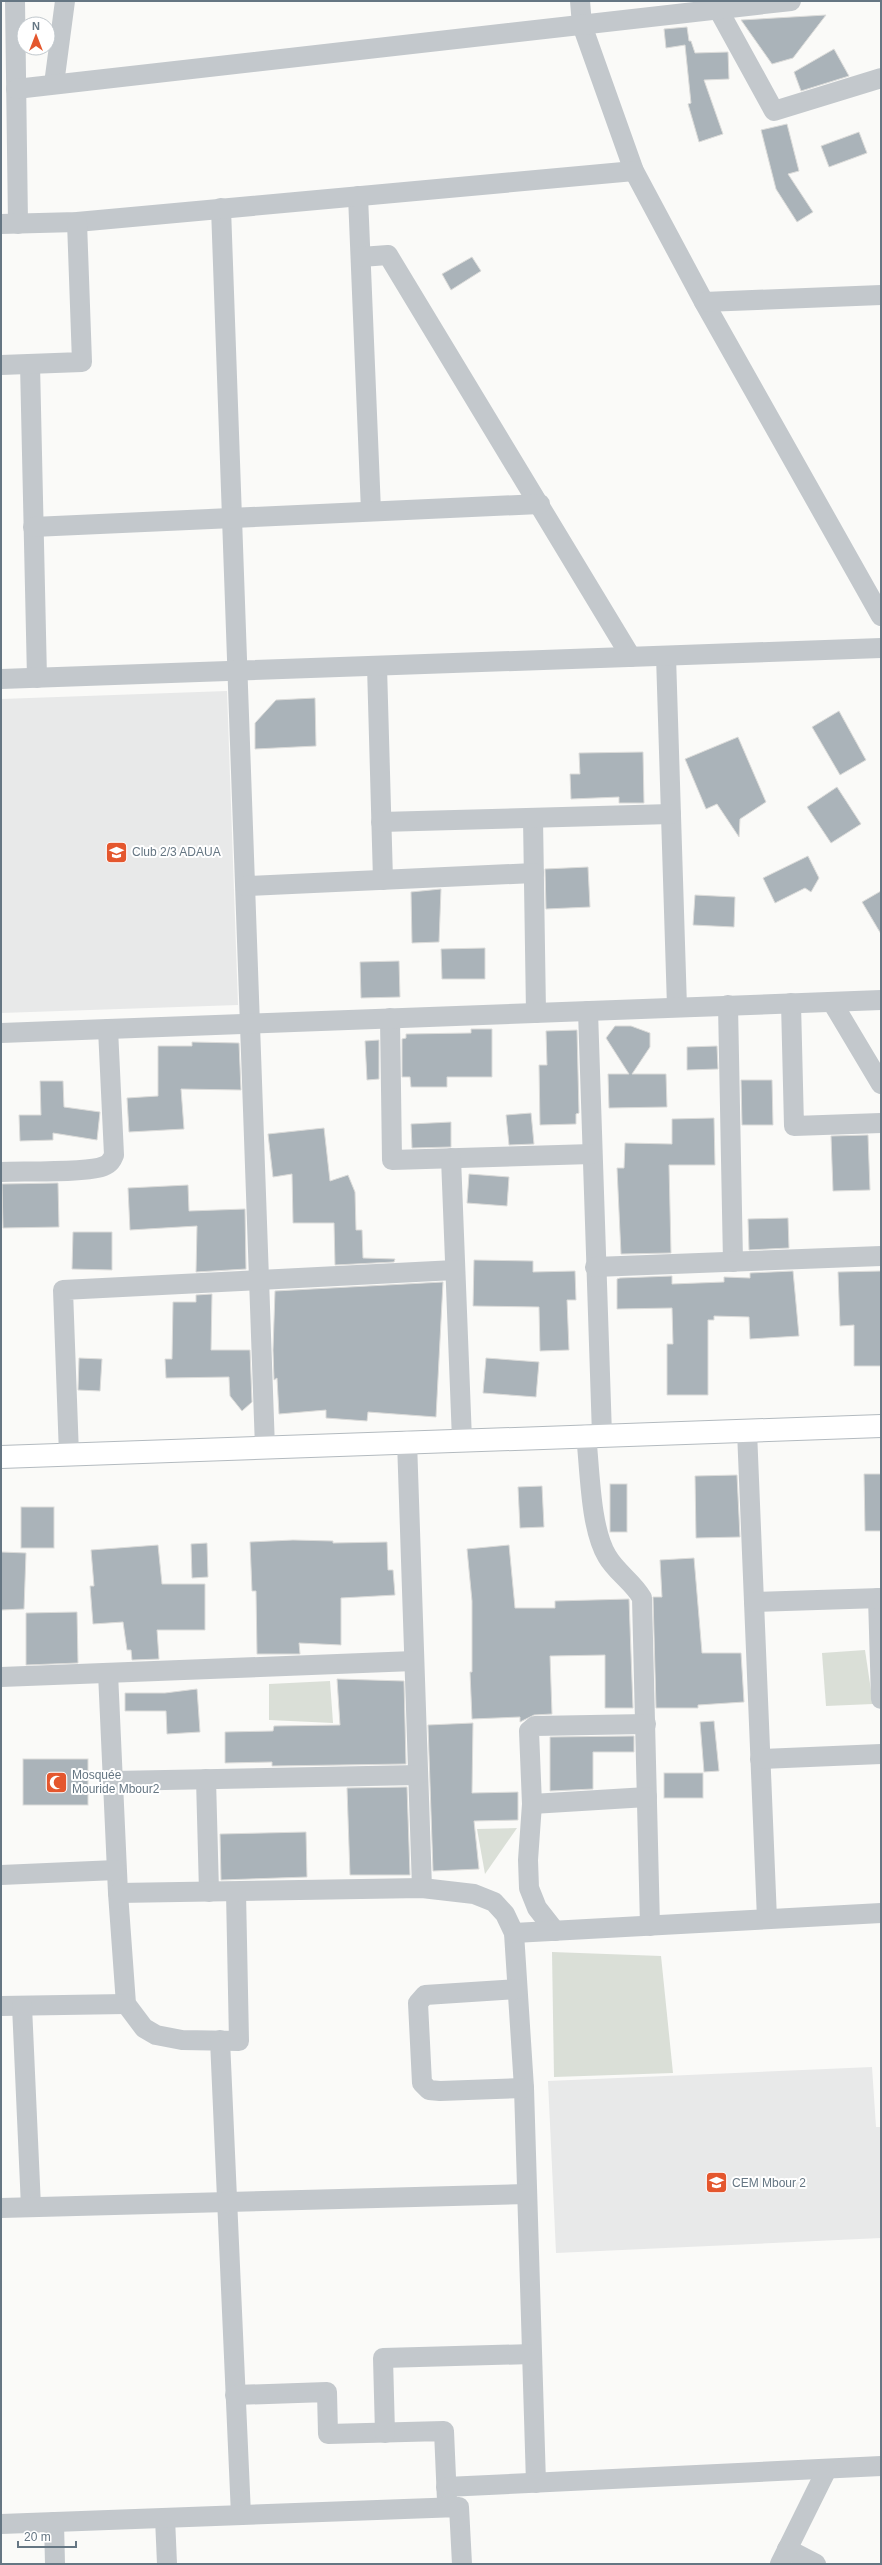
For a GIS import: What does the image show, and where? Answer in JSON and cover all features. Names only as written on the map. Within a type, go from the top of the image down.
[{"type":"street","points":[[14,1],[16,89],[10,224],[77,222],[634,171]]},
{"type":"street","points":[[54,84],[64,1]]},
{"type":"street","points":[[580,1],[582,25],[634,171],[704,302],[881,616]]},
{"type":"street","points":[[16,89],[792,1]]},
{"type":"street","points":[[718,9],[774,111],[881,78]]},
{"type":"street","points":[[358,196],[371,512]]},
{"type":"street","points":[[221,208],[266,1448]]},
{"type":"street","points":[[1,365],[82,362],[77,222]]},
{"type":"street","points":[[361,257],[388,255],[540,504],[631,657]]},
{"type":"street","points":[[704,302],[881,294]]},
{"type":"street","points":[[30,364],[37,678]]},
{"type":"street","points":[[34,527],[540,504]]},
{"type":"street","points":[[1,679],[881,648]]},
{"type":"street","points":[[666,656],[677,1007]]},
{"type":"street","points":[[377,666],[383,880]]},
{"type":"street","points":[[381,822],[671,814]]},
{"type":"street","points":[[533,818],[536,1013]]},
{"type":"street","points":[[246,886],[534,873]]},
{"type":"street","points":[[1,1033],[881,1000]]},
{"type":"street","points":[[832,1002],[881,1084]]},
{"type":"street","points":[[791,1003],[794,1126],[881,1123]]},
{"type":"street","points":[[728,1006],[733,1262]]},
{"type":"street","points":[[588,1011],[595,1267],[594,1435],[597,1530],[607,1556],[635,1586],[642,1598],[650,1926]]},
{"type":"street","points":[[390,1018],[392,1160],[592,1154]]},
{"type":"street","points":[[1,1172],[103,1167],[111,1161],[114,1155],[108,1029]]},
{"type":"street","points":[[451,1158],[462,1440]]},
{"type":"street","points":[[595,1267],[881,1256]]},
{"type":"street","points":[[69,1454],[63,1290],[455,1270]]},
{"type":"street","points":[[1,1457],[266,1448],[407,1441],[881,1426]]},
{"type":"street","points":[[747,1431],[767,1919]]},
{"type":"street","points":[[407,1441],[422,1888]]},
{"type":"street","points":[[754,1602],[879,1598],[881,1699]]},
{"type":"street","points":[[1,1677],[414,1661]]},
{"type":"street","points":[[108,1673],[116,1870],[126,2004],[144,2028],[156,2035],[182,2040],[239,2041],[236,1892]]},
{"type":"street","points":[[555,1931],[538,1908],[529,1888],[528,1860],[532,1804],[529,1731],[532,1728],[646,1724]]},
{"type":"street","points":[[760,1759],[881,1754]]},
{"type":"street","points":[[112,1781],[418,1775]]},
{"type":"street","points":[[206,1779],[210,1892]]},
{"type":"street","points":[[532,1804],[647,1797]]},
{"type":"street","points":[[1,1875],[116,1870]]},
{"type":"street","points":[[118,1893],[422,1888],[474,1894],[494,1902],[505,1914],[514,1933],[524,2088],[536,2483]]},
{"type":"street","points":[[514,1933],[881,1913]]},
{"type":"street","points":[[517,1989],[425,1995],[418,2002],[422,2083],[429,2090],[524,2088]]},
{"type":"street","points":[[1,2006],[126,2004]]},
{"type":"street","points":[[22,2006],[31,2207]]},
{"type":"street","points":[[220,2040],[241,2515]]},
{"type":"street","points":[[1,2208],[527,2194]]},
{"type":"street","points":[[385,2433],[383,2358],[532,2354]]},
{"type":"street","points":[[235,2395],[327,2392],[328,2434],[444,2431],[447,2507]]},
{"type":"street","points":[[446,2488],[881,2466]]},
{"type":"street","points":[[816,2564],[784,2556],[827,2469]]},
{"type":"street","points":[[1,2524],[459,2507],[462,2564]]},
{"type":"street","points":[[165,2518],[167,2564]]},
{"type":"street","points":[[54,2522],[55,2564]]},
{"type":"shaded area","name":"Club 2/3 ADAUA","points":[[227,691],[238,1005],[1,1013],[1,699]]},
{"type":"shaded area","points":[[865,1650],[873,1704],[826,1706],[822,1653]]},
{"type":"shaded area","points":[[330,1681],[333,1723],[269,1720],[269,1684]]},
{"type":"shaded area","points":[[517,1828],[485,1874],[477,1829]]},
{"type":"shaded area","points":[[552,1952],[661,1956],[673,2073],[554,2077]]},
{"type":"shaded area","name":"CEM Mbour 2","points":[[872,2067],[876,2127],[881,2127],[881,2238],[556,2253],[548,2081]]},
{"type":"building","points":[[826,15],[793,58],[772,64],[741,20]]},
{"type":"building","points":[[687,27],[689,41],[691,41],[695,53],[728,52],[729,79],[704,80],[723,134],[699,142],[688,104],[691,103],[685,45],[666,48],[664,29]]},
{"type":"building","points":[[834,49],[849,76],[801,91],[794,72]]},
{"type":"building","points":[[787,124],[799,171],[788,174],[813,212],[797,222],[776,189],[761,130]]},
{"type":"building","points":[[859,132],[867,153],[829,167],[821,146]]},
{"type":"building","points":[[472,257],[481,271],[451,290],[442,274]]},
{"type":"building","points":[[315,698],[316,746],[255,749],[255,723],[276,700]]},
{"type":"building","points":[[839,711],[866,760],[840,775],[812,727]]},
{"type":"building","points":[[738,737],[766,802],[740,819],[739,837],[717,804],[706,809],[685,759]]},
{"type":"building","points":[[643,752],[644,803],[619,803],[619,797],[571,799],[570,774],[580,774],[579,753]]},
{"type":"building","points":[[837,787],[861,824],[831,843],[807,807]]},
{"type":"building","points":[[808,856],[819,878],[811,892],[805,888],[775,903],[763,878]]},
{"type":"building","points":[[588,867],[590,907],[546,909],[545,869]]},
{"type":"building","points":[[441,889],[439,942],[412,943],[411,892]]},
{"type":"building","points":[[881,891],[881,934],[862,902]]},
{"type":"building","points":[[695,895],[735,897],[734,927],[693,925]]},
{"type":"building","points":[[485,948],[485,979],[442,979],[441,949]]},
{"type":"building","points":[[399,961],[400,997],[361,998],[360,962]]},
{"type":"building","points":[[615,1026],[631,1026],[650,1033],[650,1047],[632,1074],[666,1074],[667,1107],[609,1108],[608,1074],[629,1074],[606,1038]]},
{"type":"building","points":[[471,1029],[492,1029],[492,1077],[447,1077],[447,1087],[411,1087],[410,1077],[402,1077],[402,1039],[406,1038],[406,1034],[471,1033]]},
{"type":"building","points":[[577,1030],[579,1113],[576,1114],[576,1124],[540,1125],[539,1065],[547,1065],[546,1031]]},
{"type":"building","points":[[379,1040],[379,1079],[367,1080],[365,1041]]},
{"type":"building","points":[[192,1042],[239,1043],[241,1090],[181,1089],[184,1129],[129,1132],[127,1098],[158,1096],[158,1046],[192,1046]]},
{"type":"building","points":[[717,1046],[718,1069],[687,1070],[687,1047]]},
{"type":"building","points":[[741,1080],[772,1080],[773,1125],[742,1125]]},
{"type":"building","points":[[40,1081],[63,1081],[64,1107],[100,1112],[97,1140],[53,1133],[53,1140],[20,1141],[19,1115],[41,1115]]},
{"type":"building","points":[[531,1113],[534,1144],[509,1145],[506,1115]]},
{"type":"building","points":[[714,1118],[715,1165],[669,1165],[671,1253],[621,1254],[617,1168],[624,1168],[625,1143],[672,1144],[672,1119]]},
{"type":"building","points":[[451,1122],[451,1147],[412,1148],[411,1124]]},
{"type":"building","points":[[324,1128],[330,1181],[348,1175],[355,1192],[356,1230],[362,1230],[363,1258],[395,1259],[394,1262],[335,1265],[334,1223],[293,1223],[292,1174],[273,1177],[268,1134]]},
{"type":"building","points":[[868,1135],[870,1190],[833,1191],[831,1136]]},
{"type":"building","points":[[469,1174],[509,1177],[507,1206],[467,1203]]},
{"type":"building","points":[[58,1183],[59,1227],[3,1228],[2,1184]]},
{"type":"building","points":[[188,1185],[189,1211],[245,1209],[246,1269],[196,1272],[197,1226],[130,1230],[128,1188]]},
{"type":"building","points":[[788,1218],[789,1248],[749,1250],[748,1219]]},
{"type":"building","points":[[73,1232],[112,1232],[112,1270],[72,1269]]},
{"type":"building","points":[[474,1260],[533,1261],[533,1272],[575,1271],[576,1300],[567,1300],[569,1350],[540,1351],[539,1307],[473,1306]]},
{"type":"building","points":[[793,1271],[799,1336],[750,1339],[749,1317],[714,1316],[714,1320],[708,1320],[708,1395],[667,1395],[667,1344],[673,1344],[672,1308],[617,1309],[617,1279],[620,1278],[672,1276],[672,1284],[724,1282],[724,1277],[750,1278],[750,1273]]},
{"type":"building","points":[[881,1271],[881,1366],[854,1366],[854,1325],[840,1326],[838,1272]]},
{"type":"building","points":[[443,1282],[436,1417],[368,1412],[367,1421],[326,1418],[326,1410],[279,1414],[277,1378],[274,1380],[273,1350],[275,1291]]},
{"type":"building","points":[[212,1294],[211,1350],[250,1350],[252,1402],[242,1411],[230,1396],[229,1377],[166,1378],[165,1359],[172,1359],[173,1302],[196,1302],[196,1295]]},
{"type":"building","points":[[79,1358],[102,1359],[100,1391],[78,1390]]},
{"type":"building","points":[[486,1358],[539,1362],[536,1397],[483,1393]]},
{"type":"building","points":[[864,1474],[881,1474],[881,1531],[865,1531]]},
{"type":"building","points":[[737,1475],[740,1537],[696,1538],[695,1476]]},
{"type":"building","points":[[610,1484],[627,1484],[627,1532],[610,1532]]},
{"type":"building","points":[[542,1486],[544,1527],[520,1528],[518,1487]]},
{"type":"building","points":[[21,1507],[54,1507],[54,1548],[21,1548]]},
{"type":"building","points":[[293,1540],[333,1541],[333,1543],[387,1542],[388,1570],[393,1570],[395,1595],[341,1598],[341,1645],[299,1643],[300,1654],[257,1654],[256,1591],[252,1591],[250,1542]]},
{"type":"building","points":[[207,1543],[208,1577],[192,1578],[191,1544]]},
{"type":"building","points":[[158,1545],[162,1584],[205,1584],[205,1630],[157,1630],[159,1659],[132,1660],[131,1650],[127,1650],[123,1622],[93,1624],[90,1586],[94,1586],[91,1550]]},
{"type":"building","points":[[509,1545],[515,1608],[555,1608],[555,1601],[629,1599],[633,1708],[605,1708],[605,1655],[550,1656],[552,1714],[534,1715],[520,1722],[520,1717],[472,1719],[470,1672],[472,1672],[472,1601],[467,1549]]},
{"type":"building","points":[[1,1552],[26,1553],[24,1609],[1,1610]]},
{"type":"building","points":[[694,1558],[702,1653],[741,1653],[744,1702],[698,1705],[698,1708],[656,1708],[653,1597],[662,1597],[660,1560]]},
{"type":"building","points":[[77,1612],[78,1663],[26,1665],[26,1613]]},
{"type":"building","points":[[337,1679],[404,1681],[406,1764],[272,1766],[272,1762],[225,1763],[225,1732],[273,1731],[274,1726],[340,1725]]},
{"type":"building","points":[[197,1689],[200,1732],[167,1734],[166,1711],[125,1711],[125,1693],[165,1693]]},
{"type":"building","points":[[714,1721],[719,1771],[704,1772],[700,1722]]},
{"type":"building","points":[[473,1723],[472,1793],[518,1792],[518,1820],[474,1821],[479,1869],[433,1871],[428,1725]]},
{"type":"building","points":[[634,1736],[634,1752],[593,1752],[593,1789],[550,1791],[550,1737]]},
{"type":"building","name":"Mosquée Mouride Mbour2","points":[[23,1759],[88,1759],[88,1805],[23,1805]]},
{"type":"building","points":[[664,1773],[703,1773],[703,1798],[664,1798]]},
{"type":"building","points":[[407,1787],[410,1875],[350,1875],[347,1788]]},
{"type":"building","points":[[306,1832],[307,1877],[221,1880],[220,1834]]},
{"type":"place","name":"Club 2/3 ADAUA","points":[[117,852]]},
{"type":"place","name":"Mosquée Mouride Mbour2","points":[[56,1782]]},
{"type":"place","name":"CEM Mbour 2","points":[[717,2183]]}]
